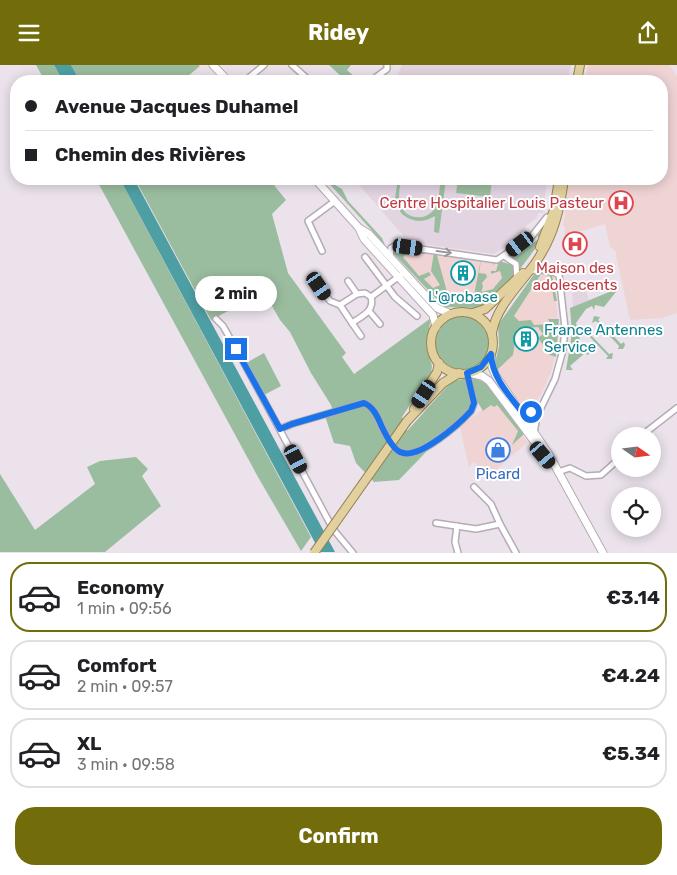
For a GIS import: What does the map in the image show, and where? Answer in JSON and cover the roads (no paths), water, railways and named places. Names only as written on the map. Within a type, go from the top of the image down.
[{"type":"main road","points":[[213,65],[222,75]]},
{"type":"main road","points":[[320,185],[359,228],[364,239],[437,307],[451,314]]},
{"type":"main road","points":[[436,327],[451,314],[461,312],[473,313],[485,309],[517,279],[540,247],[552,218],[558,185]]},
{"type":"main road","points":[[533,434],[522,412],[496,376],[492,367],[492,333],[498,315],[529,271],[554,229],[563,185]]},
{"type":"main road","points":[[359,228],[369,234],[391,258],[401,275],[433,315],[436,327],[432,345],[439,363],[449,370],[479,374],[489,381],[533,434],[558,472],[603,553]]},
{"type":"main road","points":[[473,313],[484,320],[492,333]]},
{"type":"main road","points":[[408,419],[448,379],[484,365],[491,354]]},
{"type":"main road","points":[[314,553],[408,419],[437,372],[439,363]]},
{"type":"street","points":[[252,75],[264,65]]},
{"type":"street","points":[[292,65],[303,75]]},
{"type":"street","points":[[322,251],[308,221],[335,201]]},
{"type":"street","points":[[391,258],[391,248],[399,244],[408,247],[497,259],[532,236],[546,217],[552,218]]},
{"type":"street","points":[[504,256],[516,264],[517,279]]},
{"type":"street","points":[[365,257],[395,297],[417,316]]},
{"type":"street","points":[[529,271],[546,268],[559,275],[565,328],[564,350],[555,379],[540,406],[533,434]]},
{"type":"street","points":[[371,297],[401,275]]},
{"type":"street","points":[[348,281],[357,294]]},
{"type":"street","points":[[319,286],[330,301],[340,305],[361,336]]},
{"type":"street","points":[[340,305],[357,294],[365,293],[371,297],[372,304],[369,311],[352,323]]},
{"type":"street","points":[[369,311],[380,324]]},
{"type":"street","points":[[216,319],[226,331],[333,529],[353,553]]},
{"type":"street","points":[[280,429],[364,403],[372,409],[396,449],[404,453],[413,453],[429,445],[471,411],[474,403],[465,373]]},
{"type":"street","points":[[522,412],[531,412],[540,406]]},
{"type":"street","points":[[653,427],[677,409]]},
{"type":"street","points":[[558,472],[570,468],[586,476],[601,475],[611,466]]},
{"type":"street","points":[[474,487],[491,504],[516,553]]},
{"type":"street","points":[[436,523],[476,529],[500,524]]},
{"type":"street","points":[[457,526],[454,542],[458,553]]},
{"type":"water","points":[[54,65],[71,65],[77,75],[60,75]]},
{"type":"water","points":[[123,185],[137,185],[335,552],[320,552]]},
{"type":"place","name":"Centre Hospitalier Louis Pasteur","points":[[621,203]]},
{"type":"place","name":"Maison des adolescents","points":[[575,244]]},
{"type":"place","name":"L'@robase","points":[[463,273]]},
{"type":"place","name":"France Antennes Service","points":[[526,339]]},
{"type":"place","name":"Picard","points":[[498,450]]}]
